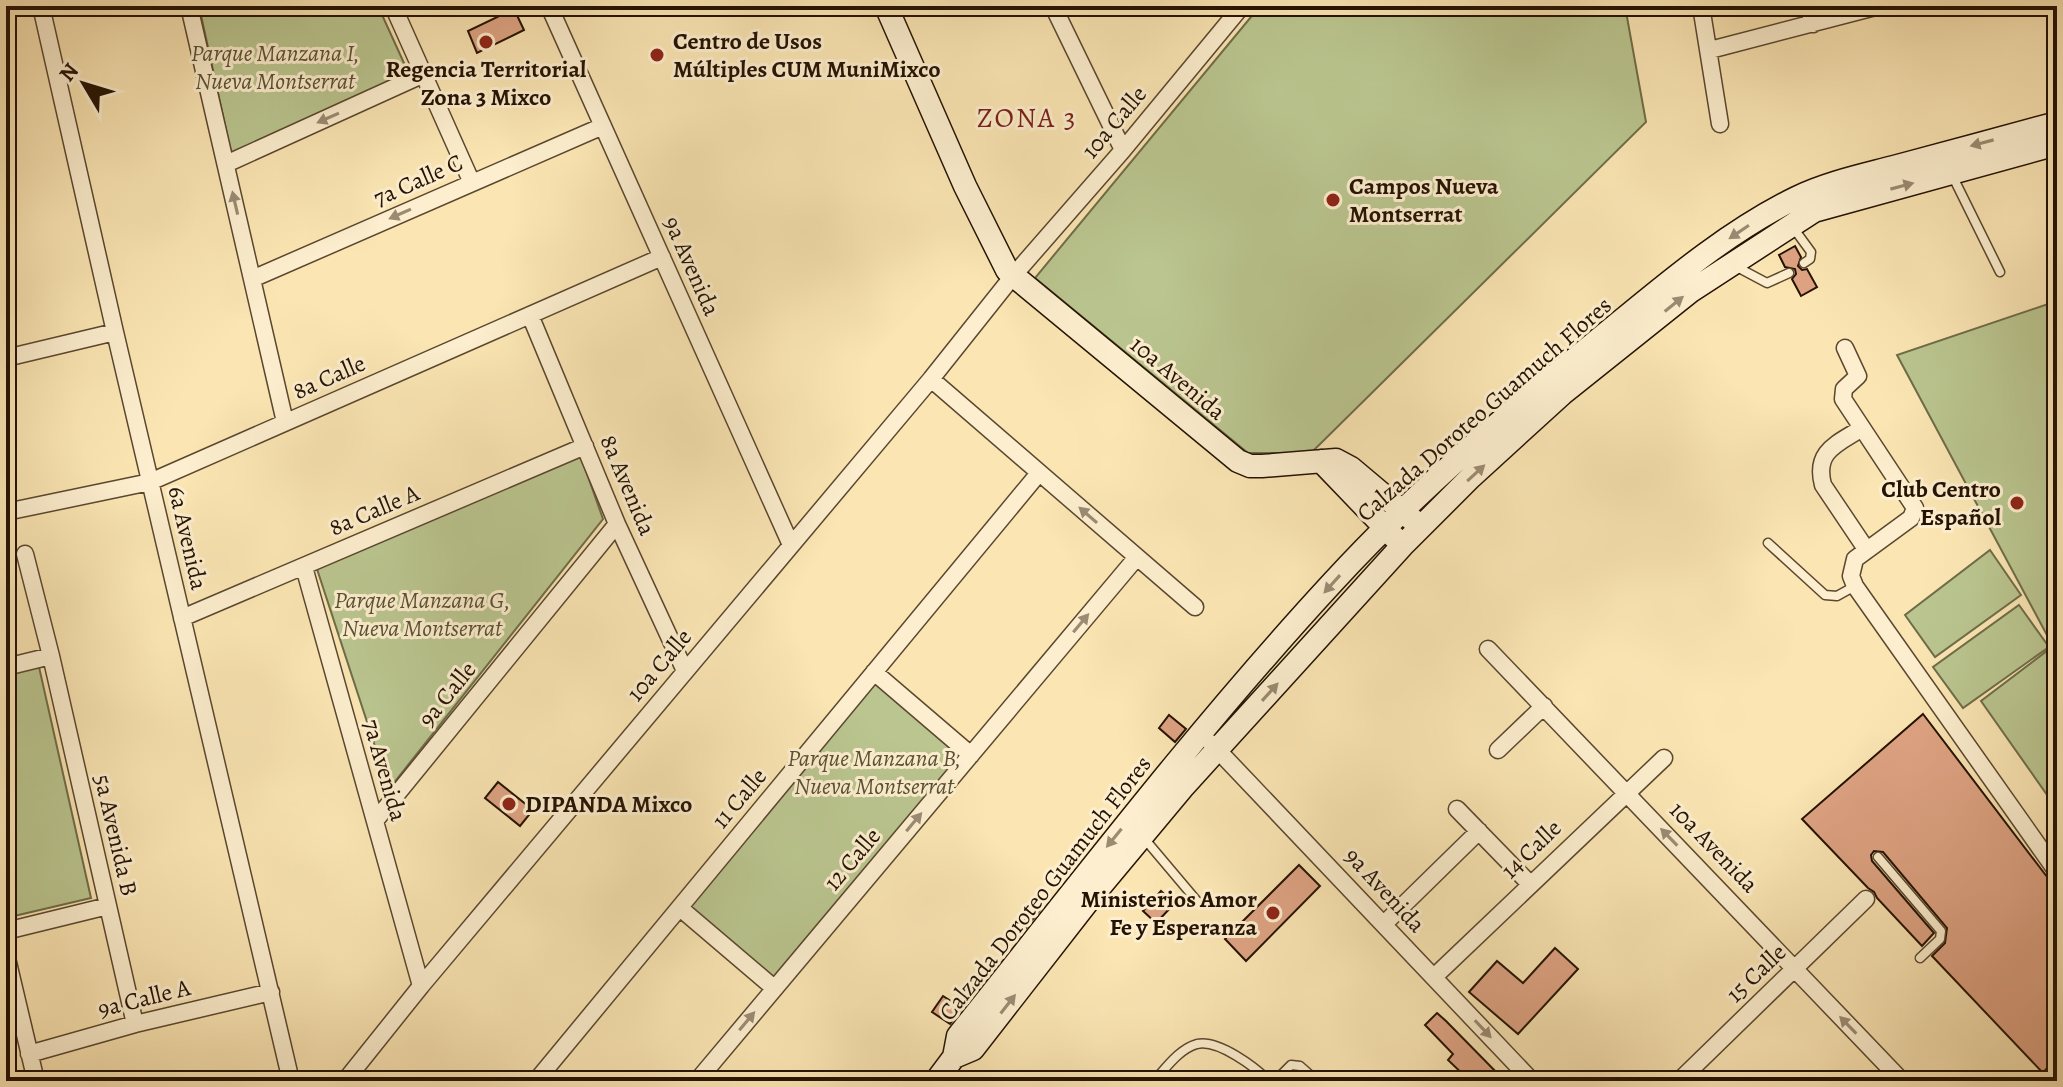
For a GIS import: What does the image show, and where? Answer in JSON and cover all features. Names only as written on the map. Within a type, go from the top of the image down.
[{"type":"main road","name":"10a Avenida","points":[[886,6],[992,240],[1014,273],[1238,461],[1250,466],[1262,466],[1336,460],[1351,468],[1420,527]]},
{"type":"main road","name":"Calzada Doroteo Guamuch Flores","points":[[954,1057],[973,1049],[1184,786],[1420,527],[1562,394],[1699,273],[1731,264],[1819,187],[2057,123]]},
{"type":"main road","name":"Calzada Doroteo Guamuch Flores","points":[[936,1081],[954,1057],[958,1036],[1135,812],[1332,583],[1403,510],[1550,379],[1784,216],[1814,211],[2057,144]]},
{"type":"main road","points":[[1320,461],[1402,546]]},
{"type":"street","name":"6a Avenida","points":[[41,6],[291,1081]]},
{"type":"street","points":[[189,6],[285,422]]},
{"type":"street","points":[[393,6],[472,183]]},
{"type":"street","name":"9a Avenida","points":[[549,6],[791,545]]},
{"type":"street","name":"10a Calle","points":[[345,1081],[421,986],[931,379],[1014,273],[1123,150],[1242,6]]},
{"type":"street","points":[[1701,6],[1720,124]]},
{"type":"street","points":[[1808,6],[1813,24]]},
{"type":"street","points":[[1710,50],[1879,6]]},
{"type":"street","points":[[1059,9],[1123,150]]},
{"type":"street","points":[[226,164],[424,74]]},
{"type":"street","name":"7a Calle C","points":[[252,279],[603,126]]},
{"type":"street","name":"8a Calle","points":[[6,512],[150,482],[662,257]]},
{"type":"street","name":"8a Avenida","points":[[530,315],[617,524],[685,671]]},
{"type":"street","points":[[6,358],[115,332]]},
{"type":"street","points":[[1845,348],[1858,376],[1844,389],[1843,399],[1915,508],[1911,518],[1855,559],[1851,576],[1855,586],[2057,872]]},
{"type":"street","points":[[931,379],[1195,607]]},
{"type":"street","points":[[1862,428],[1826,451],[1820,475],[1823,485],[1866,549]]},
{"type":"street","name":"8a Calle A","points":[[182,618],[585,446]]},
{"type":"street","name":"11 Calle","points":[[536,1081],[1039,473]]},
{"type":"street","name":"9a Calle","points":[[375,821],[617,524]]},
{"type":"street","name":"5a Avenida B","points":[[25,554],[135,1024]]},
{"type":"street","name":"12 Calle","points":[[697,1081],[1137,557]]},
{"type":"street","name":"7a Avenida","points":[[304,567],[421,986]]},
{"type":"street","name":"10a Avenida","points":[[1488,649],[1902,1081]]},
{"type":"street","points":[[6,667],[51,656]]},
{"type":"street","points":[[874,672],[971,755]]},
{"type":"street","points":[[1498,750],[1544,706]]},
{"type":"street","name":"9a Avenida","points":[[1201,734],[1532,1081]]},
{"type":"street","name":"14 Calle","points":[[1434,977],[1664,758]]},
{"type":"street","points":[[1457,809],[1530,884]]},
{"type":"street","points":[[1384,924],[1479,831]]},
{"type":"street","name":"15 Calle","points":[[1679,1081],[1866,899]]},
{"type":"street","points":[[6,931],[108,906]]},
{"type":"street","points":[[680,908],[774,988]]},
{"type":"street","points":[[6,954],[36,1081]]},
{"type":"street","name":"9a Calle A","points":[[29,1054],[135,1024],[271,992]]},
{"type":"lane","points":[[1951,172],[2000,272]]},
{"type":"lane","points":[[1784,216],[1811,252],[1812,255],[1804,263]]},
{"type":"lane","points":[[1731,264],[1767,283],[1789,273]]},
{"type":"lane","points":[[1768,543],[1825,595],[1837,596],[1855,586]]},
{"type":"lane","points":[[1142,837],[1197,901]]},
{"type":"lane","points":[[1878,857],[1941,931],[1940,939],[1920,958]]},
{"type":"lane","points":[[1154,1081],[1181,1052],[1199,1043],[1214,1046],[1251,1064],[1269,1081]]},
{"type":"lane","points":[[1275,1081],[1291,1065],[1300,1066],[1317,1081]]},
{"type":"green space","name":"Parque Manzana I, Nueva Montserrat","points":[[199,6],[378,6],[409,74],[231,153]]},
{"type":"green space","name":"Campos Nueva Montserrat","points":[[1260,6],[1625,6],[1646,122],[1311,453],[1248,453],[1035,278]]},
{"type":"green space","name":"Club Centro Español","points":[[2057,301],[2057,652],[2056,652],[1897,355]]},
{"type":"green space","name":"Parque Manzana G, Nueva Montserrat","points":[[579,451],[603,519],[389,789],[317,569]]},
{"type":"green space","points":[[1990,550],[2021,595],[1935,657],[1905,615]]},
{"type":"green space","points":[[2019,605],[2049,647],[1963,708],[1933,667]]},
{"type":"green space","points":[[2047,651],[2057,665],[2057,809],[1981,701]]},
{"type":"green space","points":[[39,667],[91,898],[10,917],[6,898],[6,674]]},
{"type":"green space","name":"Parque Manzana B, Nueva Montserrat","points":[[875,679],[964,755],[774,980],[687,907]]},
{"type":"building","name":"Regencia Territorial Zona 3 Mixco","points":[[514,9],[524,30],[477,53],[468,31]]},
{"type":"building","points":[[1795,246],[1801,257],[1798,266],[1802,270],[1807,269],[1817,287],[1801,296],[1792,279],[1795,269],[1785,267],[1779,255]]},
{"type":"building","points":[[1923,714],[2057,890],[2057,1056],[2043,1073],[1932,956],[1945,943],[1947,928],[1883,852],[1874,851],[1872,861],[1934,933],[1922,946],[1802,819]]},
{"type":"building","points":[[1169,715],[1186,729],[1175,742],[1159,728]]},
{"type":"building","name":"DIPANDA Mixco","points":[[498,782],[533,810],[520,826],[485,798]]},
{"type":"building","name":"Ministerios Amor Fe y Esperanza","points":[[1299,865],[1320,886],[1246,961],[1225,939]]},
{"type":"building","points":[[1161,891],[1174,904],[1156,923],[1143,911]]},
{"type":"building","points":[[1036,906],[1040,910],[1025,929],[1020,925]]},
{"type":"building","points":[[1555,948],[1578,969],[1518,1034],[1469,992],[1497,961],[1523,983]]},
{"type":"building","points":[[943,996],[962,1008],[950,1024],[932,1012]]},
{"type":"building","points":[[1437,1013],[1505,1081],[1470,1081],[1448,1060],[1453,1054],[1425,1025]]},
{"type":"place","name":"Regencia Territorial Zona 3 Mixco","points":[[486,42]]},
{"type":"place","name":"Centro de Usos Múltiples CUM MuniMixco","points":[[657,55]]},
{"type":"place","name":"Campos Nueva Montserrat","points":[[1333,200]]},
{"type":"place","name":"Club Centro Español","points":[[2017,503]]},
{"type":"place","name":"DIPANDA Mixco","points":[[509,804]]},
{"type":"place","name":"Ministerios Amor Fe y Esperanza","points":[[1273,913]]},
{"type":"district","name":"ZONA 3","points":[[1027,118]]}]
